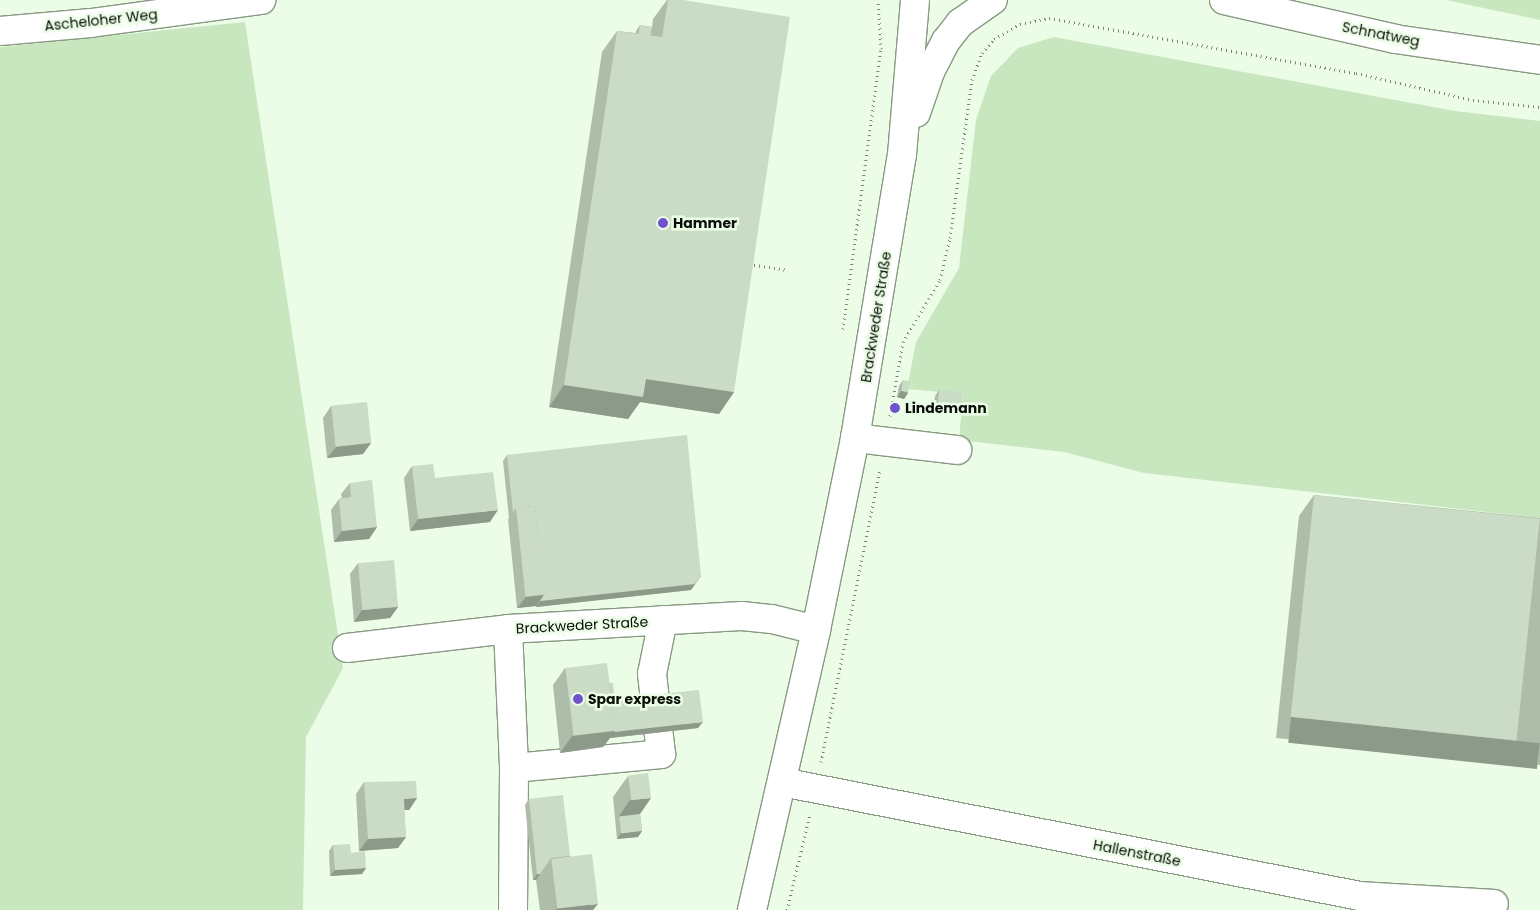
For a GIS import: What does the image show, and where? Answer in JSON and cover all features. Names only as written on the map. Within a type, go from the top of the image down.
[{"type":"street","name":"Ascheloher Weg","points":[[0,30],[91,23],[261,0]]},
{"type":"street","name":"Brackweder Straße","points":[[752,910],[816,630],[855,438],[902,155],[915,0]]},
{"type":"street","points":[[902,155],[930,72],[946,42],[965,18],[993,0]]},
{"type":"street","name":"Schnatweg","points":[[1224,0],[1396,39],[1540,60]]},
{"type":"street","points":[[855,438],[958,450]]},
{"type":"street","name":"Brackweder Straße","points":[[347,648],[508,629],[742,616],[772,619],[816,630]]},
{"type":"street","points":[[514,768],[660,754],[652,674],[663,620]]},
{"type":"street","points":[[508,629],[514,768],[513,910]]},
{"type":"street","name":"Hallenstraße","points":[[782,782],[1360,896],[1494,904]]},
{"type":"path","points":[[841,340],[881,49],[878,0]]},
{"type":"path","points":[[994,39],[1020,24],[1049,18],[1356,73],[1473,100],[1540,107]]},
{"type":"path","points":[[742,263],[788,270]]},
{"type":"green space","points":[[1446,0],[1540,0],[1540,20]]},
{"type":"green space","points":[[245,22],[343,668],[306,737],[303,910],[0,910],[0,47]]},
{"type":"green space","points":[[1054,37],[1455,111],[1540,121],[1540,518],[1144,473],[1064,452],[959,440],[963,394],[907,389],[916,342],[959,268],[976,120],[991,76],[1018,48]]},
{"type":"building","points":[[668,0],[683,0],[790,17],[734,392],[646,379],[643,397],[564,385],[617,31],[662,37]]},
{"type":"building","points":[[640,25],[652,27],[650,36],[639,34]]},
{"type":"building","points":[[903,380],[910,381],[908,392],[901,391]]},
{"type":"building","points":[[939,390],[963,392],[962,406],[938,404]]},
{"type":"building","points":[[367,402],[371,443],[335,447],[331,406]]},
{"type":"building","points":[[687,435],[701,576],[695,584],[540,601],[544,595],[535,506],[516,508],[513,512],[507,455]]},
{"type":"building","points":[[433,464],[435,478],[493,472],[498,510],[418,519],[412,466]]},
{"type":"building","points":[[372,480],[377,527],[342,531],[339,499],[351,497],[350,483]]},
{"type":"building","points":[[1314,495],[1540,519],[1516,741],[1291,717]]},
{"type":"building","points":[[535,506],[544,595],[525,596],[516,508]]},
{"type":"building","points":[[394,560],[398,607],[362,610],[358,563]]},
{"type":"building","points":[[607,663],[615,730],[574,736],[565,668]]},
{"type":"building","points":[[610,683],[613,683],[615,699],[699,690],[703,722],[614,732]]},
{"type":"building","points":[[648,773],[651,798],[631,800],[628,775]]},
{"type":"building","points":[[416,781],[417,798],[404,799],[406,837],[368,839],[364,782]]},
{"type":"building","points":[[563,795],[570,856],[551,858],[540,874],[537,874],[529,799]]},
{"type":"building","points":[[640,814],[642,831],[621,833],[619,817]]},
{"type":"building","points":[[350,844],[351,853],[365,851],[366,868],[335,870],[333,845]]},
{"type":"building","points":[[592,854],[598,904],[557,909],[551,859]]},
{"type":"place","name":"Hammer","points":[[663,223]]},
{"type":"place","name":"Lindemann","points":[[895,408]]},
{"type":"place","name":"Spar express","points":[[578,699]]}]
